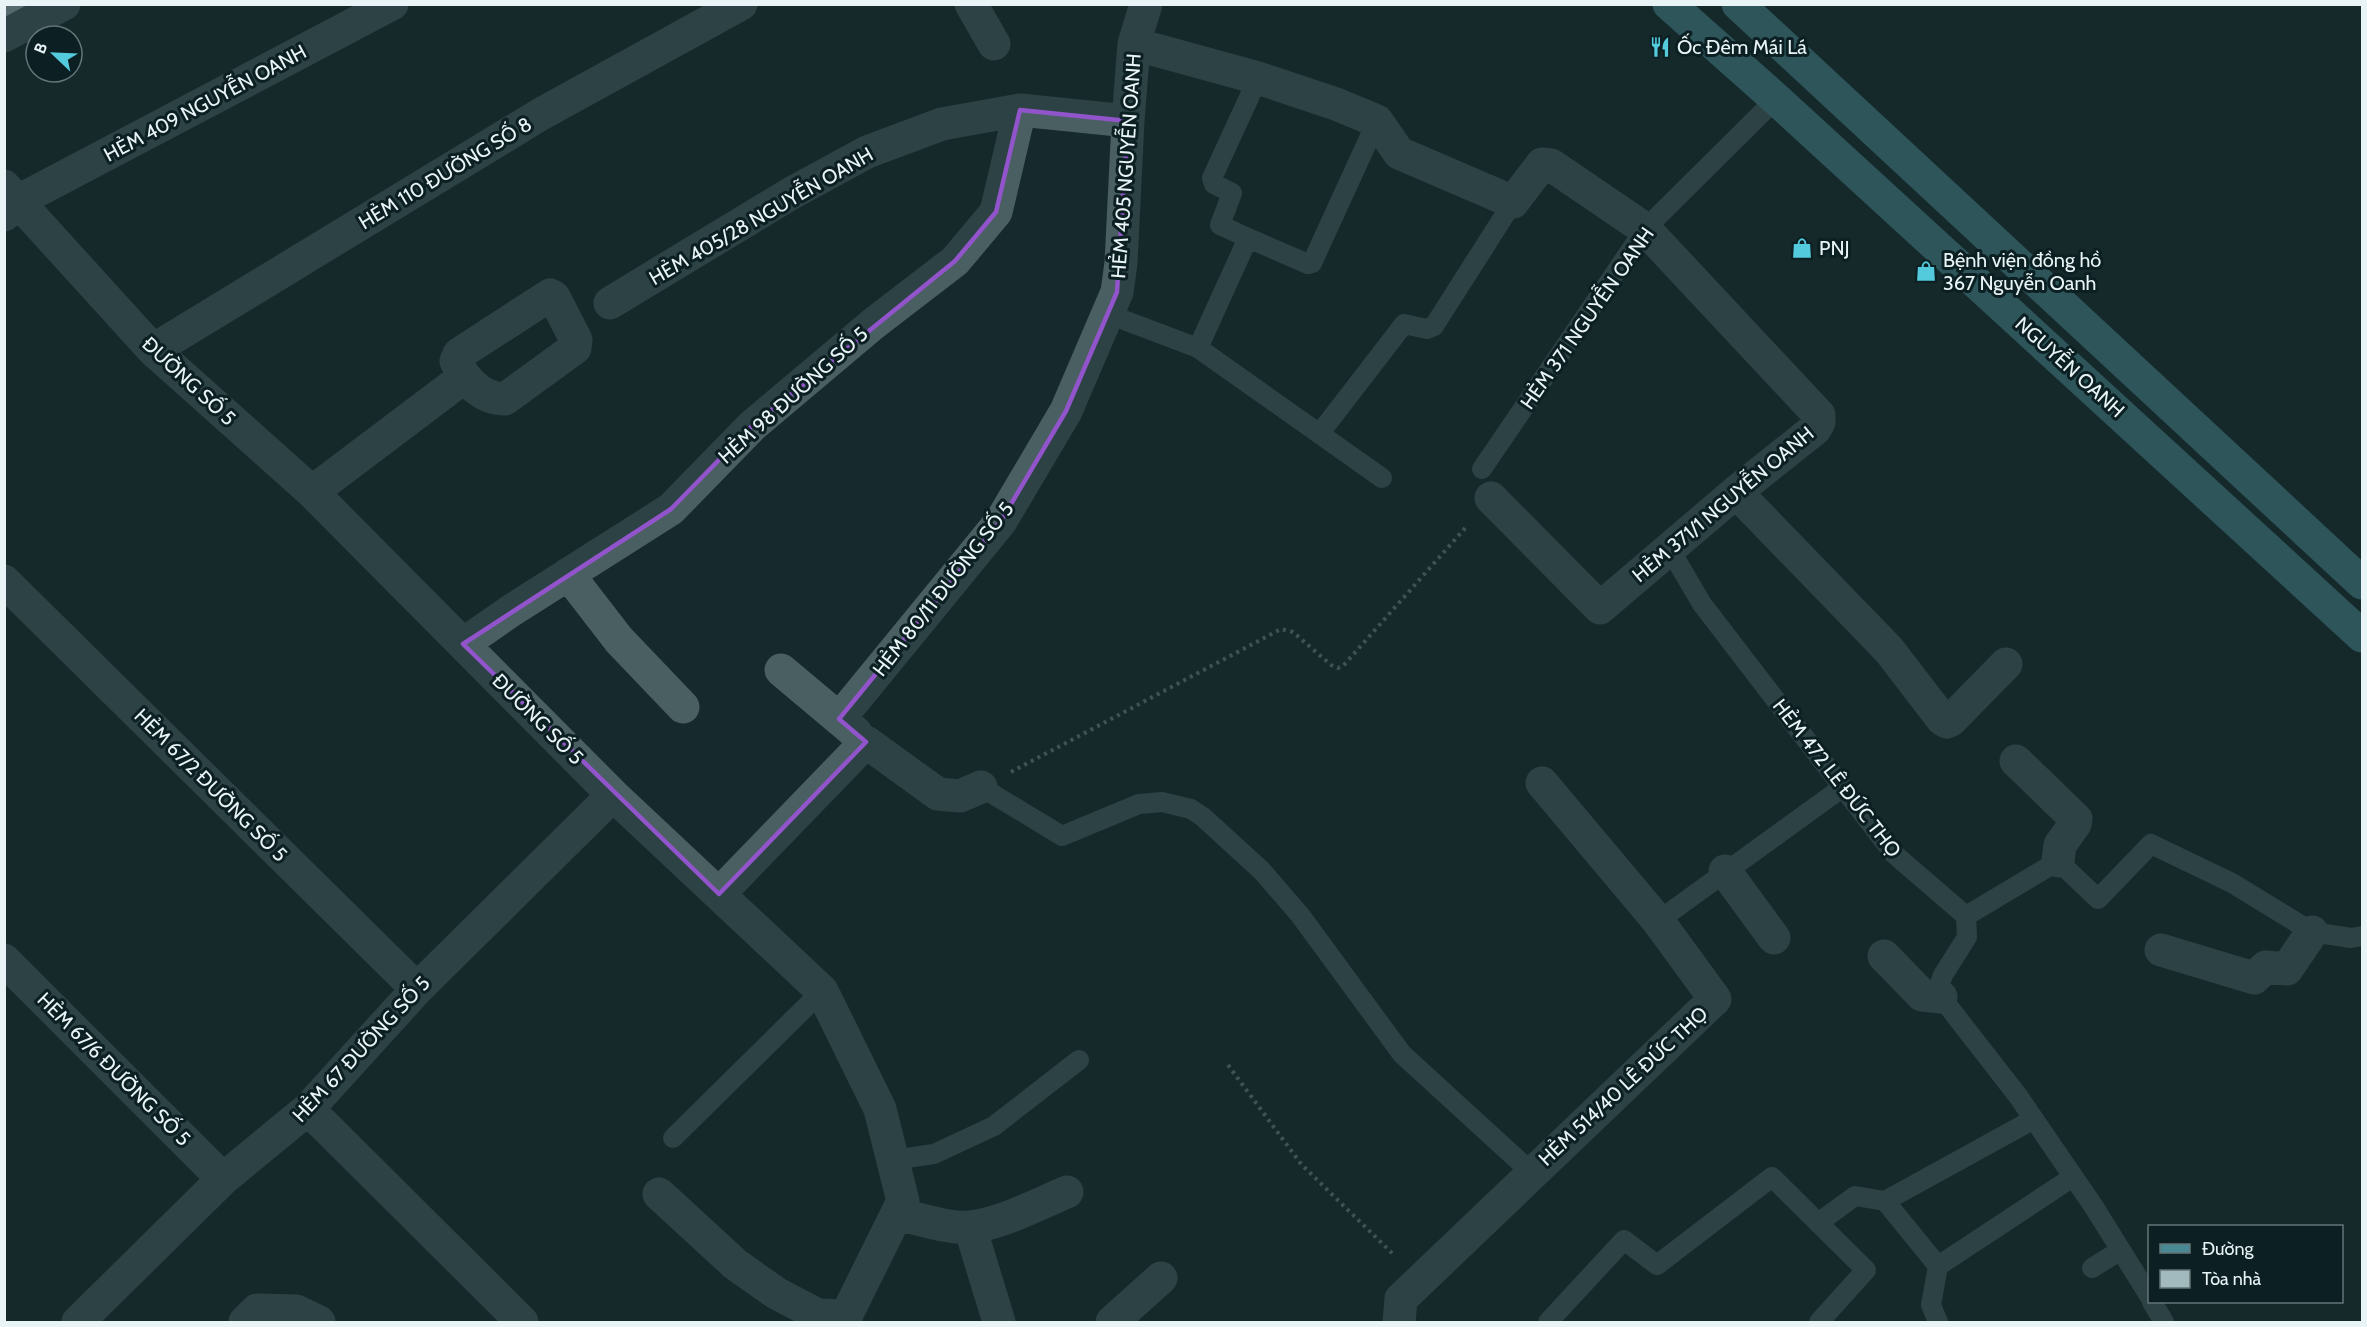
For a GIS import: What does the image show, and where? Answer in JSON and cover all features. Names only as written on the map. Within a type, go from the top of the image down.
[{"type":"main road","name":"NGUYỄN OANH","points":[[1669,4],[1776,99],[2362,636]]},
{"type":"main road","name":"NGUYỄN OANH","points":[[1738,4],[2362,583]]},
{"type":"street","points":[[4,36],[64,4]]},
{"type":"street","name":"HẺM 409 NGUYỄN OANH","points":[[9,201],[392,4]]},
{"type":"street","name":"HẺM 110 ĐƯỜNG SỐ 8","points":[[153,350],[541,114],[741,4]]},
{"type":"street","points":[[971,4],[994,44]]},
{"type":"street","name":"HẺM 405 NGUYỄN OANH","points":[[1112,303],[1121,263],[1134,44],[1146,4]]},
{"type":"street","points":[[1134,44],[1258,78],[1336,104],[1377,121],[1399,153],[1513,202],[1542,164],[1551,165],[1645,230]]},
{"type":"street","name":"HẺM 405/28 NGUYỄN OANH","points":[[610,303],[790,194],[867,152],[942,124],[1020,110],[1128,121]]},
{"type":"street","name":"HẺM 98 ĐƯỜNG SỐ 5","points":[[463,644],[671,509],[752,426],[873,324],[955,261],[996,212],[1020,110]]},
{"type":"street","name":"ĐƯỜNG SỐ 5","points":[[9,201],[153,350],[312,492],[613,795],[822,991],[880,1109],[903,1201],[846,1319]]},
{"type":"street","name":"HẺM 371/1 NGUYỄN OANH","points":[[1486,484],[1600,608],[1736,492],[1815,429],[1819,422],[1819,415],[1645,230]]},
{"type":"street","name":"HẺM 80/11 ĐƯỜNG SỐ 5","points":[[839,719],[1001,521],[1066,411],[1112,303]]},
{"type":"street","points":[[312,492],[463,378]]},
{"type":"street","points":[[1736,492],[1889,650],[1942,719],[1947,722],[1951,720],[2006,664]]},
{"type":"street","points":[[568,574],[619,640],[683,706]]},
{"type":"street","name":"HẺM 67/2 ĐƯỜNG SỐ 5","points":[[4,581],[417,989]]},
{"type":"street","points":[[781,670],[866,742],[938,794],[960,796],[981,787]]},
{"type":"street","points":[[718,894],[866,742]]},
{"type":"street","points":[[2016,761],[2076,819],[2076,824],[2060,845],[2058,861]]},
{"type":"street","name":"HẺM 514/40 LÊ ĐỨC THỌ","points":[[1399,1323],[1401,1299],[1715,999],[1658,921],[1542,783]]},
{"type":"street","name":"HẺM 67 ĐƯỜNG SỐ 5","points":[[78,1323],[223,1179],[309,1109],[417,989],[613,795]]},
{"type":"street","points":[[1725,871],[1774,938]]},
{"type":"street","points":[[2161,950],[2254,978],[2266,967],[2287,969],[2312,932]]},
{"type":"street","points":[[1884,956],[1922,995],[1941,998]]},
{"type":"street","name":"HẺM 67/6 ĐƯỜNG SỐ 5","points":[[4,960],[223,1179]]},
{"type":"street","points":[[309,1109],[522,1323]]},
{"type":"street","points":[[897,1214],[970,1227],[1015,1214],[1066,1192]]},
{"type":"street","points":[[659,1194],[735,1264],[776,1293],[818,1315],[846,1319]]},
{"type":"street","points":[[970,1227],[999,1323]]},
{"type":"street","points":[[1112,1323],[1161,1278]]},
{"type":"street","points":[[245,1323],[257,1310],[296,1311],[319,1323]]},
{"type":"lane","points":[[1258,78],[1212,178],[1214,184],[1232,193],[1220,225],[1308,264],[1312,263],[1377,121]]},
{"type":"lane","name":"HẺM 371 NGUYỄN OANH","points":[[1486,484],[1555,365],[1645,230],[1776,99]]},
{"type":"lane","points":[[1320,433],[1404,324],[1427,329],[1434,326],[1513,202]]},
{"type":"lane","points":[[1198,348],[1248,238]]},
{"type":"lane","points":[[1112,303],[1198,348],[1382,478]]},
{"type":"lane","name":"HẺM 472 LÊ ĐỨC THỌ","points":[[1669,548],[1702,604],[1894,854],[1966,916]]},
{"type":"lane","points":[[981,787],[1062,837],[1139,804],[1162,802],[1191,809],[1203,817],[1262,871],[1300,915],[1402,1053],[1532,1172]]},
{"type":"lane","points":[[1658,921],[1843,787]]},
{"type":"lane","points":[[2148,1294],[2034,1119],[1941,998],[1939,986],[1943,975],[1967,937],[1966,916],[2058,861],[2098,898],[2152,844],[2232,883],[2312,932],[2351,938],[2362,936]]},
{"type":"lane","points":[[674,1138],[822,991]]},
{"type":"lane","points":[[893,1160],[934,1154],[993,1126],[1079,1060]]},
{"type":"lane","points":[[1818,1223],[1855,1197],[1885,1201],[2034,1119]]},
{"type":"lane","points":[[1548,1323],[1624,1240],[1657,1265],[1772,1177],[1866,1270],[1819,1323]]},
{"type":"lane","points":[[1938,1323],[1931,1305],[1938,1266],[2073,1177]]},
{"type":"lane","points":[[1885,1201],[1938,1266]]},
{"type":"lane","points":[[2092,1268],[2121,1250]]},
{"type":"lane","points":[[2153,1303],[2164,1323]]},
{"type":"path","points":[[981,787],[1281,629],[1293,632],[1331,665],[1338,668],[1343,666],[1486,484]]},
{"type":"path","points":[[1228,1065],[1301,1164],[1419,1281]]},
{"type":"highlighted area","points":[[1020,110],[1128,121],[1117,292],[1066,411],[1001,521],[839,719],[866,742],[719,894],[463,644],[671,509],[752,426],[955,261],[996,212]]},
{"type":"building","points":[[4,4],[41,4],[4,23]]},
{"type":"place","name":"Ốc Đêm Mái Lá","points":[[1660,47]]},
{"type":"place","name":"PNJ","points":[[1802,248]]},
{"type":"place","name":"Bệnh viện đồng hồ 367 Nguyễn Oanh","points":[[1926,271]]}]
